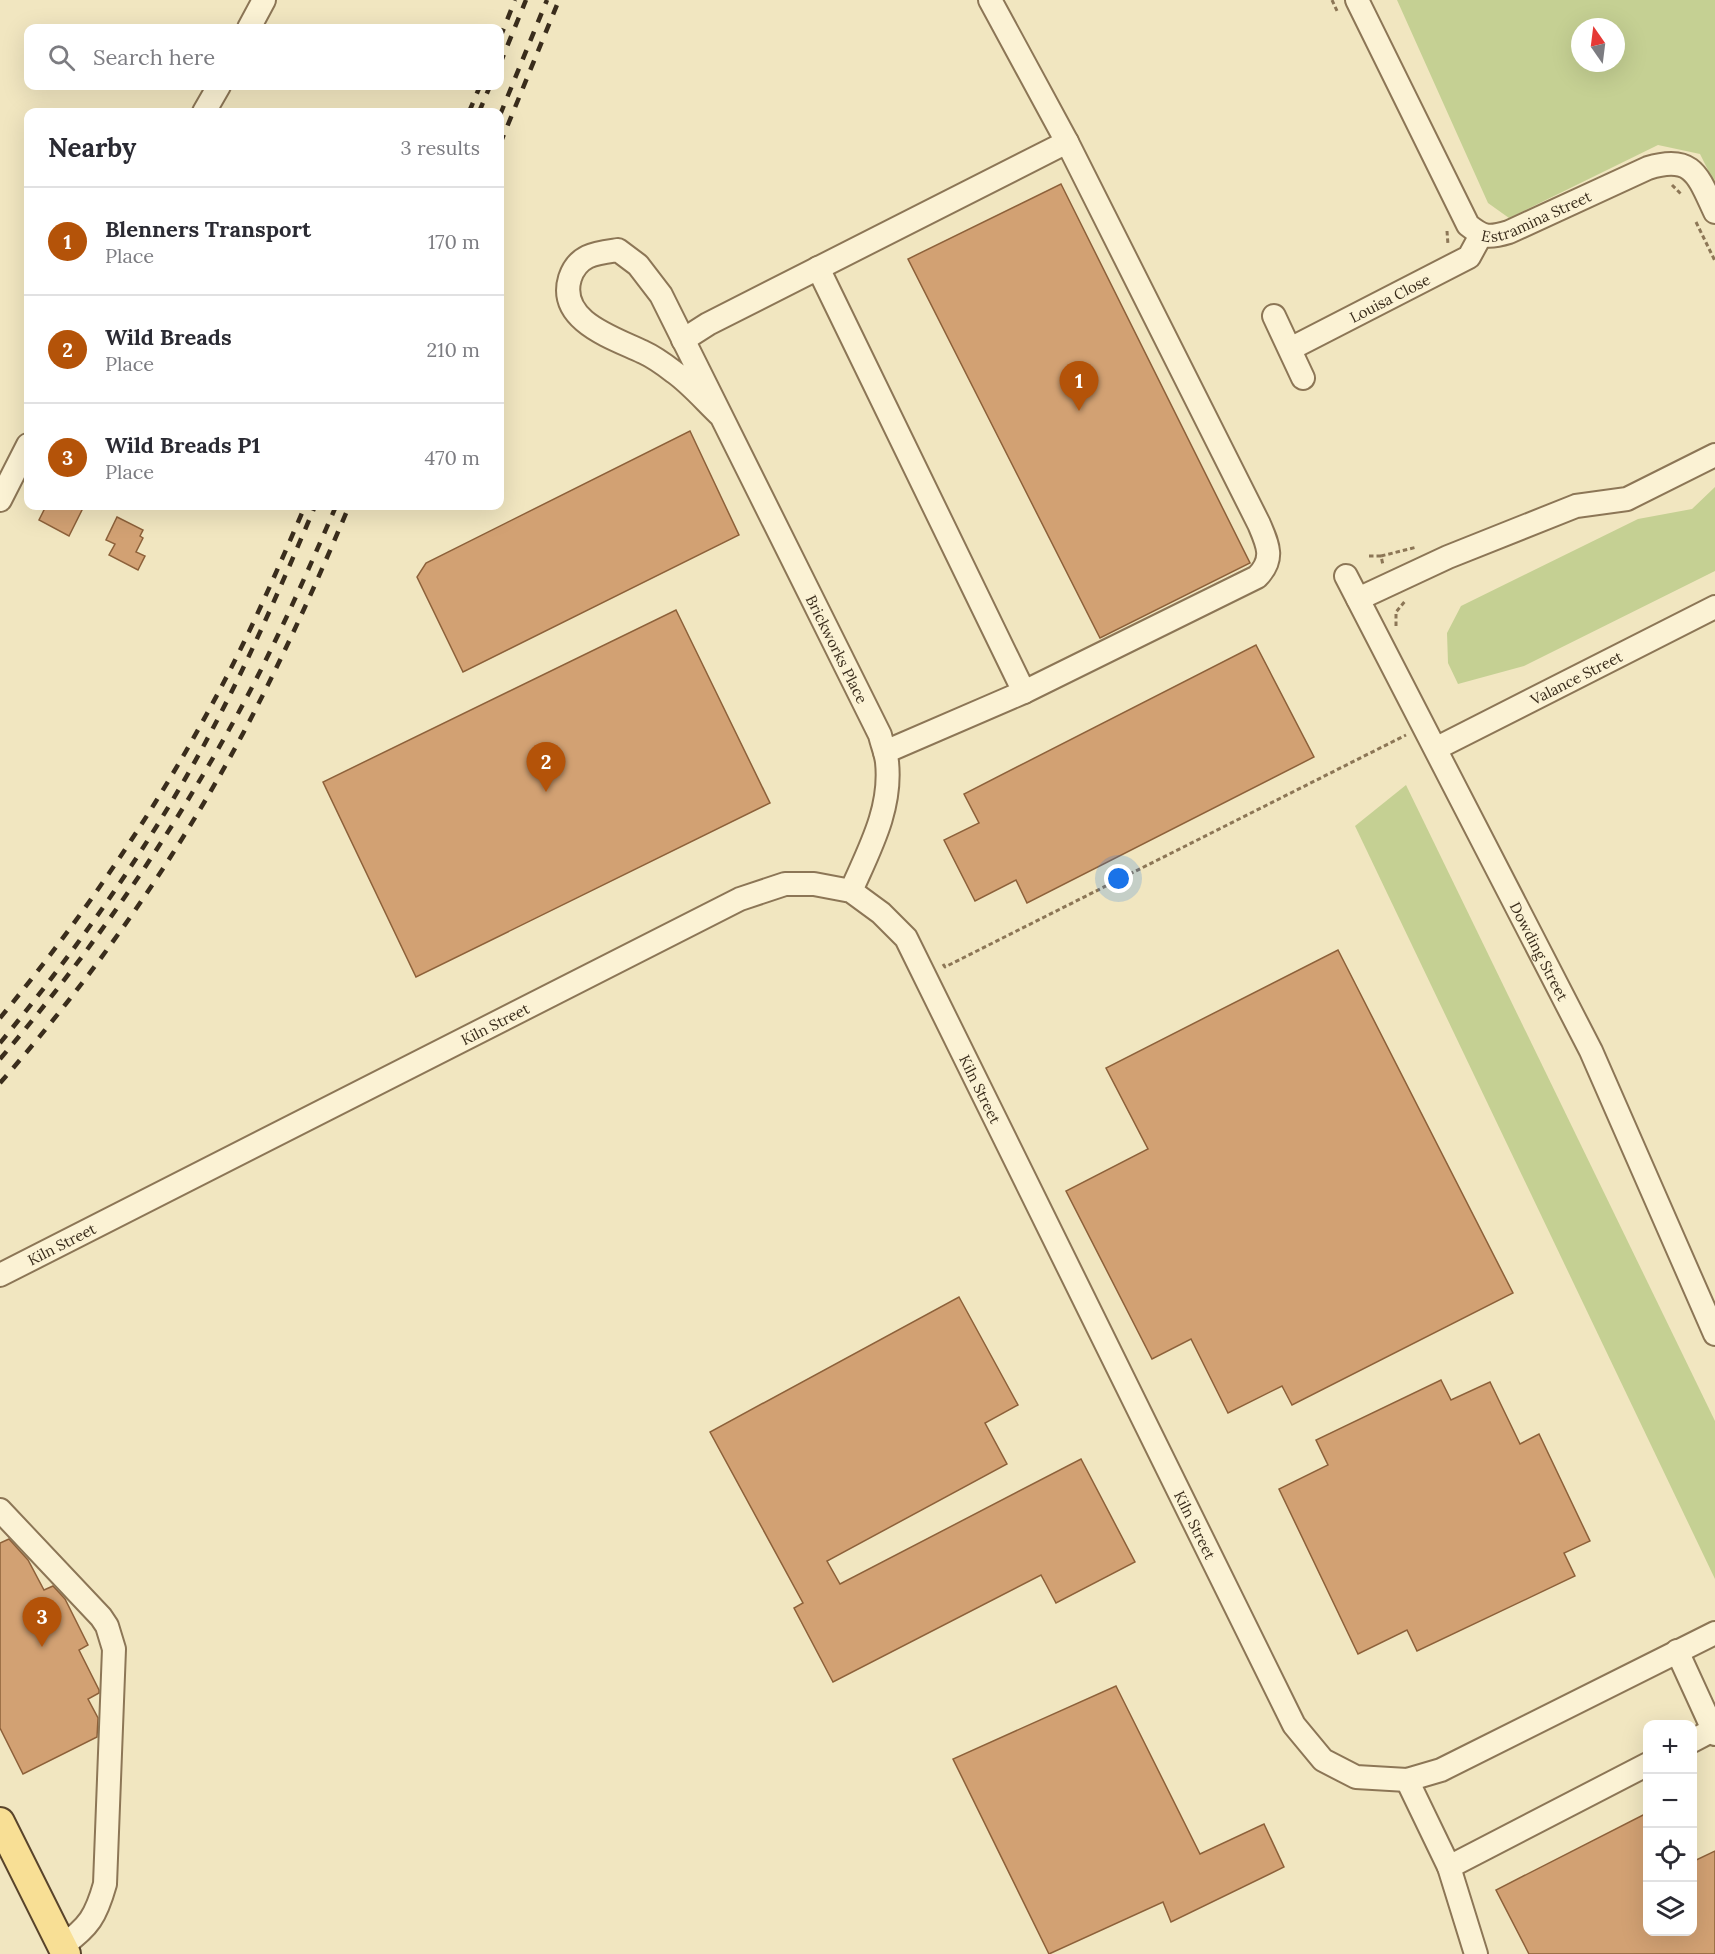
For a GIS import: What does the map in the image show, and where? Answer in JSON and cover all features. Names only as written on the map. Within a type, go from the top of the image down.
[{"type":"main road","points":[[0,1822],[64,1950]]},
{"type":"street","points":[[251,24],[264,0]]},
{"type":"street","points":[[885,752],[1024,692],[1257,577],[1266,568],[1269,558],[1266,541],[1259,524],[1067,142],[990,0]]},
{"type":"street","name":"Estramina Street","points":[[1357,0],[1468,225],[1481,236],[1493,237],[1509,232],[1648,168],[1664,163],[1677,164],[1698,175],[1705,217]]},
{"type":"street","points":[[206,108],[217,90]]},
{"type":"street","points":[[683,340],[708,324],[1067,142]]},
{"type":"street","name":"Louisa Close","points":[[1290,349],[1469,257],[1481,236]]},
{"type":"street","name":"Brickworks Place","points":[[721,416],[676,372],[645,353],[588,325],[573,307],[568,287],[573,271],[589,255],[618,250],[638,265],[662,296],[880,735],[887,759],[888,783],[884,813],[851,891]]},
{"type":"street","points":[[818,268],[1024,692]]},
{"type":"street","points":[[1274,316],[1304,378]]},
{"type":"street","points":[[0,500],[24,453]]},
{"type":"street","points":[[1358,598],[1448,557],[1576,506],[1627,499],[1715,455]]},
{"type":"street","name":"Dowding Street","points":[[1346,576],[1437,748],[1591,1051],[1715,1334]]},
{"type":"street","name":"Valance Street","points":[[1437,748],[1715,607]]},
{"type":"street","name":"Kiln Street","points":[[0,1275],[740,899],[785,884],[814,884],[851,891],[881,913],[906,939],[1294,1725],[1323,1760],[1356,1777],[1407,1780],[1441,1770],[1715,1633]]},
{"type":"street","points":[[0,1510],[101,1617],[107,1626],[114,1649],[105,1884],[100,1902],[90,1920],[82,1932],[64,1950]]},
{"type":"street","points":[[1677,1651],[1714,1732],[1697,1739]]},
{"type":"street","points":[[1449,1867],[1643,1766]]},
{"type":"street","points":[[1407,1780],[1449,1867],[1476,1954]]},
{"type":"path","points":[[1332,0],[1343,21]]},
{"type":"path","points":[[1672,184],[1686,202]]},
{"type":"path","points":[[1705,217],[1715,261]]},
{"type":"path","points":[[1439,272],[1433,261],[1447,249],[1449,240],[1443,224]]},
{"type":"path","points":[[1396,628],[1396,612],[1400,605],[1414,596]]},
{"type":"path","points":[[917,962],[936,953],[945,966],[1425,725]]},
{"type":"green space","points":[[1397,0],[1715,0],[1715,184],[1700,154],[1658,145],[1509,218],[1488,203]]},
{"type":"green space","points":[[1715,487],[1715,571],[1524,666],[1458,684],[1448,663],[1447,633],[1461,606],[1638,519],[1692,509]]},
{"type":"green space","points":[[1406,785],[1715,1421],[1715,1579],[1355,826]]},
{"type":"building","points":[[1061,184],[1250,563],[1100,638],[908,259]]},
{"type":"building","points":[[690,431],[739,535],[463,672],[417,577],[426,563]]},
{"type":"building","points":[[44,510],[82,510],[69,536],[39,520]]},
{"type":"building","points":[[117,517],[143,530],[140,536],[143,538],[136,552],[145,556],[138,570],[109,555],[115,544],[106,540]]},
{"type":"building","points":[[676,610],[770,803],[416,977],[323,782]]},
{"type":"building","points":[[1256,645],[1314,757],[1027,903],[1016,880],[975,901],[944,840],[979,823],[964,794]]},
{"type":"building","points":[[1338,950],[1513,1293],[1292,1405],[1282,1386],[1228,1413],[1191,1339],[1152,1359],[1066,1191],[1148,1149],[1106,1068]]},
{"type":"building","points":[[959,1297],[1018,1405],[985,1423],[1007,1464],[827,1561],[840,1584],[1081,1459],[1135,1562],[1056,1603],[1041,1575],[833,1682],[794,1608],[803,1603],[710,1432]]},
{"type":"building","points":[[1441,1380],[1451,1400],[1490,1382],[1520,1444],[1539,1434],[1590,1541],[1564,1553],[1575,1576],[1417,1651],[1407,1630],[1358,1654],[1279,1489],[1328,1465],[1316,1440]]},
{"type":"building","points":[[9,1539],[28,1560],[44,1590],[53,1586],[65,1599],[88,1645],[79,1650],[99,1690],[99,1693],[88,1699],[98,1718],[97,1737],[23,1774],[0,1728],[0,1543]]},
{"type":"building","points":[[1116,1686],[1200,1854],[1264,1824],[1284,1867],[1171,1922],[1163,1902],[1049,1954],[953,1759]]},
{"type":"building","points":[[1643,1815],[1643,1936],[1697,1936],[1697,1860],[1715,1851],[1715,1954],[1529,1954],[1496,1890]]},
{"type":"railway","points":[[504,28],[515,0]]},
{"type":"railway","points":[[504,54],[526,0]]},
{"type":"railway","points":[[503,108],[547,0]]},
{"type":"railway","points":[[504,134],[559,0]]},
{"type":"railway","points":[[471,108],[478,90]]},
{"type":"railway","points":[[481,108],[488,90]]},
{"type":"railway","points":[[0,1018],[103,883],[164,787],[220,689],[246,638],[303,510]]},
{"type":"railway","points":[[0,1043],[100,912],[168,808],[207,740],[240,674],[313,510]]},
{"type":"railway","points":[[0,1059],[96,937],[183,808],[235,719],[262,667],[334,510]]},
{"type":"railway","points":[[0,1083],[103,956],[165,866],[194,819],[222,772],[275,670],[347,510]]},
{"type":"place","name":"Blenners Transport","points":[[1079,411]]},
{"type":"place","name":"Wild Breads","points":[[546,792]]},
{"type":"place","name":"Wild Breads P1","points":[[42,1647]]}]
